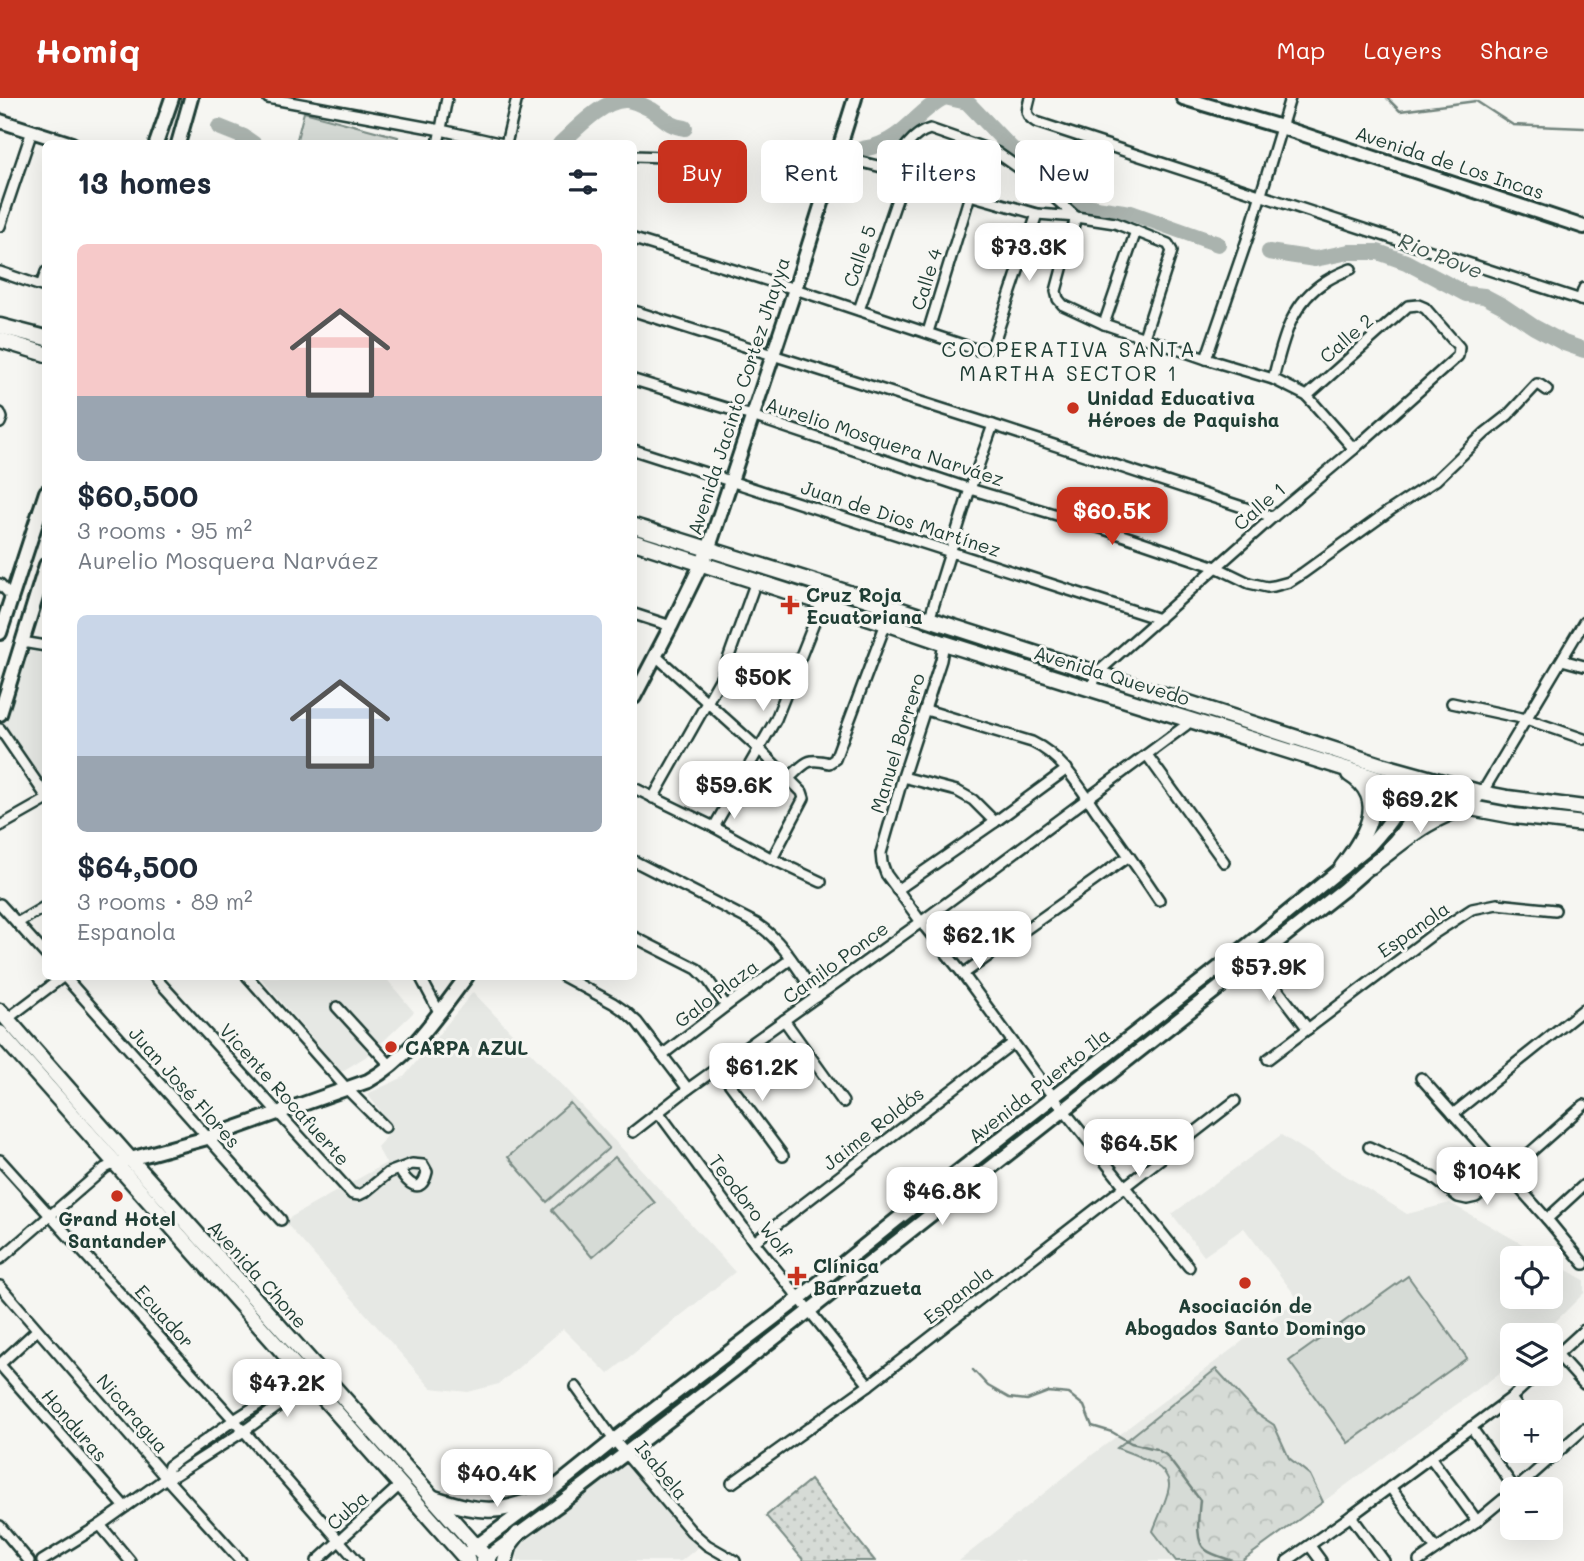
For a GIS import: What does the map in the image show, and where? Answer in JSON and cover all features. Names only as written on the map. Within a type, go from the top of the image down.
[{"type":"main road","points":[[0,326],[42,337]]},
{"type":"main road","points":[[0,340],[42,353]]},
{"type":"main road","name":"Avenida Quevedo","points":[[637,527],[1096,674],[1411,781],[1425,793],[1514,816],[1584,824]]},
{"type":"main road","name":"Avenida Quevedo","points":[[637,543],[1336,766],[1411,781],[1430,779],[1510,799],[1584,808]]},
{"type":"main road","points":[[1336,766],[1362,784],[1370,801],[1371,811],[1359,845],[1342,867]]},
{"type":"main road","points":[[1371,866],[1434,821],[1454,811],[1471,807]]},
{"type":"main road","name":"Avenida Chone","points":[[3,1015],[131,1160],[312,1374],[400,1485],[465,1558]]},
{"type":"main road","name":"Avenida Chone","points":[[0,1033],[116,1163],[312,1374],[433,1498],[486,1560]]},
{"type":"main road","points":[[433,1498],[485,1510],[538,1499]]},
{"type":"main road","points":[[505,1561],[510,1544],[518,1534]]},
{"type":"street","points":[[157,140],[172,98]]},
{"type":"street","points":[[179,140],[191,98]]},
{"type":"street","points":[[268,98],[487,140]]},
{"type":"street","points":[[439,140],[447,98]]},
{"type":"street","points":[[506,140],[517,98]]},
{"type":"street","name":"Avenida Jacinto Cortez Jhayya","points":[[841,140],[855,98]]},
{"type":"street","points":[[1030,98],[1027,111],[1029,118],[1036,122],[1582,300],[1584,288]]},
{"type":"street","name":"Avenida de Los Incas","points":[[1183,98],[1281,127],[1584,227]]},
{"type":"street","points":[[1206,359],[1240,262],[1290,98]]},
{"type":"street","points":[[0,121],[60,140]]},
{"type":"street","points":[[912,140],[916,135],[930,129],[962,140]]},
{"type":"street","points":[[0,226],[33,131]]},
{"type":"street","points":[[1001,155],[1029,175],[1076,217]]},
{"type":"street","points":[[637,156],[658,157]]},
{"type":"street","name":"Avenida Jacinto Cortez Jhayya","points":[[637,687],[656,656],[708,550],[822,203]]},
{"type":"street","name":"Calle 5","points":[[859,310],[896,203]]},
{"type":"street","name":"Calle 4","points":[[928,332],[968,203]]},
{"type":"street","points":[[998,203],[1037,214],[1115,223],[1168,244],[1172,251],[1144,337]]},
{"type":"street","points":[[637,240],[978,350],[989,347],[993,342],[1037,214]]},
{"type":"street","points":[[1076,217],[1056,291],[1063,305],[1104,324],[1273,379],[1307,396],[1354,449]]},
{"type":"street","points":[[1104,324],[1136,231]]},
{"type":"street","points":[[1273,379],[1285,332],[1300,306],[1313,290],[1328,279],[1351,269]]},
{"type":"street","points":[[0,272],[41,286],[42,283]]},
{"type":"street","name":"Calle 1","points":[[1096,674],[1458,356],[1459,347],[1425,308],[1418,305],[1408,306]]},
{"type":"street","name":"Calle 2","points":[[1307,396],[1408,306]]},
{"type":"street","points":[[637,312],[1273,517]]},
{"type":"street","name":"Aurelio Mosquera Narváez","points":[[637,381],[752,416],[970,489],[1104,529],[1216,567],[1249,583],[1267,587],[1289,582],[1436,480],[1508,415],[1536,384],[1547,390]]},
{"type":"street","points":[[0,413],[0,423]]},
{"type":"street","points":[[929,620],[993,425]]},
{"type":"street","name":"Juan de Dios Martínez","points":[[637,451],[1159,619]]},
{"type":"street","points":[[0,634],[42,504]]},
{"type":"street","points":[[0,713],[42,578]]},
{"type":"street","points":[[653,798],[722,676],[756,581]]},
{"type":"street","points":[[0,584],[12,597]]},
{"type":"street","points":[[714,827],[776,719],[822,603]]},
{"type":"street","points":[[637,615],[671,626]]},
{"type":"street","points":[[1471,807],[1584,622]]},
{"type":"street","points":[[789,778],[813,759],[829,763],[835,759],[886,623]]},
{"type":"street","points":[[22,642],[42,645]]},
{"type":"street","name":"Manuel Borrero","points":[[897,890],[886,874],[881,853],[944,643]]},
{"type":"street","points":[[656,656],[759,749],[802,792],[804,798],[772,859]]},
{"type":"street","points":[[1562,660],[1584,666]]},
{"type":"street","points":[[1092,689],[1096,674]]},
{"type":"street","points":[[1452,703],[1526,719],[1584,738]]},
{"type":"street","points":[[926,710],[1045,748],[1067,769],[1159,900]]},
{"type":"street","name":"Camilo Ponce","points":[[633,1132],[688,1089],[1088,799],[1192,719]]},
{"type":"street","points":[[0,729],[42,792]]},
{"type":"street","points":[[1147,755],[1224,862]]},
{"type":"street","points":[[1067,769],[897,890],[1054,1098],[1189,1267]]},
{"type":"street","points":[[903,777],[957,791],[973,800],[995,822]]},
{"type":"street","name":"Avenida Puerto Ila","points":[[486,1560],[734,1370],[1371,866],[1397,839],[1425,793],[1430,779]]},
{"type":"street","name":"Avenida Puerto Ila","points":[[465,1558],[476,1546],[800,1298],[1054,1098],[1369,846],[1385,830],[1411,781]]},
{"type":"street","points":[[637,790],[821,882]]},
{"type":"street","points":[[0,825],[42,800]]},
{"type":"street","points":[[963,974],[1129,856]]},
{"type":"street","points":[[637,863],[757,923],[773,936],[817,997]]},
{"type":"street","points":[[0,904],[42,951]]},
{"type":"street","name":"Espanola","points":[[1268,1059],[1432,935],[1472,909],[1497,904],[1555,910]]},
{"type":"street","points":[[17,923],[42,908]]},
{"type":"street","points":[[637,939],[697,969],[726,1006]]},
{"type":"street","name":"Galo Plaza","points":[[662,1055],[791,959]]},
{"type":"street","points":[[1255,960],[1308,1029]]},
{"type":"street","points":[[3,1015],[58,980]]},
{"type":"street","name":"Juan José Flores","points":[[68,980],[281,1220]]},
{"type":"street","name":"Vicente Rocafuerte","points":[[158,980],[352,1194],[365,1192],[388,1173],[399,1169]]},
{"type":"street","points":[[251,980],[347,1089],[385,1127]]},
{"type":"street","points":[[422,980],[439,1012]]},
{"type":"street","points":[[0,1259],[105,1168],[207,1138],[368,1081],[391,1066],[413,1045],[464,980]]},
{"type":"street","points":[[570,980],[613,1003],[637,1022],[688,1089]]},
{"type":"street","points":[[337,1007],[391,1066]]},
{"type":"street","points":[[1453,1114],[1584,1009]]},
{"type":"street","points":[[784,1020],[843,1102]]},
{"type":"street","name":"Jaime Roldós","points":[[754,1242],[1013,1043]]},
{"type":"street","points":[[718,1068],[783,1156]]},
{"type":"street","points":[[1421,1077],[1584,1264]]},
{"type":"street","name":"Espanola","points":[[732,1483],[869,1385],[1235,1101]]},
{"type":"street","points":[[1369,1147],[1432,1177],[1458,1197],[1466,1199],[1476,1197],[1507,1173],[1584,1105]]},
{"type":"street","name":"Teodoro Wolf","points":[[659,1113],[754,1242],[869,1385]]},
{"type":"street","name":"Ecuador","points":[[0,1160],[357,1561]]},
{"type":"street","points":[[1547,1219],[1584,1185]]},
{"type":"street","name":"Nicaragua","points":[[0,1286],[241,1561]]},
{"type":"street","name":"Honduras","points":[[37,1330],[0,1364],[125,1507]]},
{"type":"street","points":[[1563,1349],[1584,1330]]},
{"type":"street","points":[[1563,1365],[1584,1384]]},
{"type":"street","points":[[166,1478],[169,1466],[234,1420],[312,1374]]},
{"type":"street","points":[[42,1561],[100,1525],[166,1478],[244,1431],[312,1374]]},
{"type":"street","points":[[1287,1561],[1431,1458],[1524,1386]]},
{"type":"street","name":"Isabela","points":[[576,1387],[614,1440],[691,1531],[707,1545],[735,1561]]},
{"type":"street","points":[[1471,1427],[1505,1477]]},
{"type":"street","points":[[1563,1445],[1584,1429]]},
{"type":"street","points":[[1431,1458],[1477,1521]]},
{"type":"street","points":[[1527,1477],[1542,1463]]},
{"type":"street","name":"Cuba","points":[[317,1561],[400,1485]]},
{"type":"street","points":[[1390,1487],[1436,1549]]},
{"type":"street","points":[[1419,1561],[1500,1502]]},
{"type":"street","points":[[1351,1516],[1384,1561]]},
{"type":"street","points":[[100,1525],[131,1561]]},
{"type":"street","points":[[0,1526],[29,1561]]},
{"type":"street","points":[[1310,1546],[1321,1561]]},
{"type":"shaded area","points":[[30,651],[42,653],[42,779],[3,722]]},
{"type":"shaded area","points":[[263,980],[387,980],[414,1012],[370,1054],[341,1072]]},
{"type":"shaded area","points":[[473,992],[735,1272],[608,1374],[563,1329],[499,1384],[468,1392],[431,1388],[284,1221],[386,1163],[377,1147],[394,1128],[367,1094],[404,1077]]},
{"type":"shaded area","points":[[1281,1135],[1407,1214],[1450,1203],[1526,1246],[1500,1246],[1500,1309],[1563,1309],[1563,1268],[1584,1280],[1584,1293],[1554,1323],[1500,1323],[1500,1373],[1242,1561],[959,1561],[1092,1455],[1298,1299],[1244,1228],[1204,1256],[1172,1214]]},
{"type":"shaded area","points":[[626,1457],[701,1545],[681,1561],[518,1561],[519,1547]]},
{"type":"green space","points":[[304,112],[398,137],[397,140],[297,140]]},
{"type":"green space","points":[[570,1103],[609,1148],[547,1202],[508,1157]]},
{"type":"green space","points":[[615,1157],[655,1203],[592,1257],[552,1210]]},
{"type":"green space","points":[[1408,1276],[1467,1358],[1348,1443],[1289,1361]]},
{"type":"green space","points":[[1216,1369],[1256,1413],[1274,1425],[1289,1458],[1310,1475],[1323,1502],[1242,1561],[1176,1561],[1153,1531],[1167,1494],[1167,1477],[1156,1465],[1117,1448]]},
{"type":"green space","points":[[810,1480],[875,1561],[804,1561],[766,1516]]},
{"type":"waterway","points":[[863,149],[890,140],[943,98]]},
{"type":"waterway","points":[[949,98],[967,102],[1010,147],[1070,200],[1096,208],[1131,213],[1218,244]]},
{"type":"waterway","points":[[1387,98],[1400,111],[1476,101],[1513,125],[1584,128]]},
{"type":"waterway","points":[[564,140],[600,109],[627,100],[685,128]]},
{"type":"waterway","points":[[219,127],[248,140]]},
{"type":"waterway","name":"Rio Pove","points":[[1269,252],[1315,259],[1349,252],[1378,252],[1406,262],[1466,294],[1484,296],[1534,327],[1584,350]]},
{"type":"waterway","points":[[973,1370],[988,1386],[1009,1398],[1027,1400],[1048,1392],[1069,1394],[1084,1406],[1092,1426],[1166,1455],[1200,1500],[1198,1527],[1202,1546],[1233,1561]]},
{"type":"place","name":"Unidad Educativa Héroes de Paquisha","points":[[1073,408]]},
{"type":"place","name":"Cruz Roja Ecuatoriana","points":[[790,605]]},
{"type":"place","name":"CARPA AZUL","points":[[391,1047]]},
{"type":"place","name":"Grand Hotel Santander","points":[[117,1196]]},
{"type":"place","name":"Clínica Barrazueta","points":[[797,1276]]},
{"type":"place","name":"Asociación de Abogados Santo Domingo","points":[[1245,1283]]},
{"type":"district","name":"COOPERATIVA SANTA MARTHA SECTOR 1","points":[[1069,360]]}]
